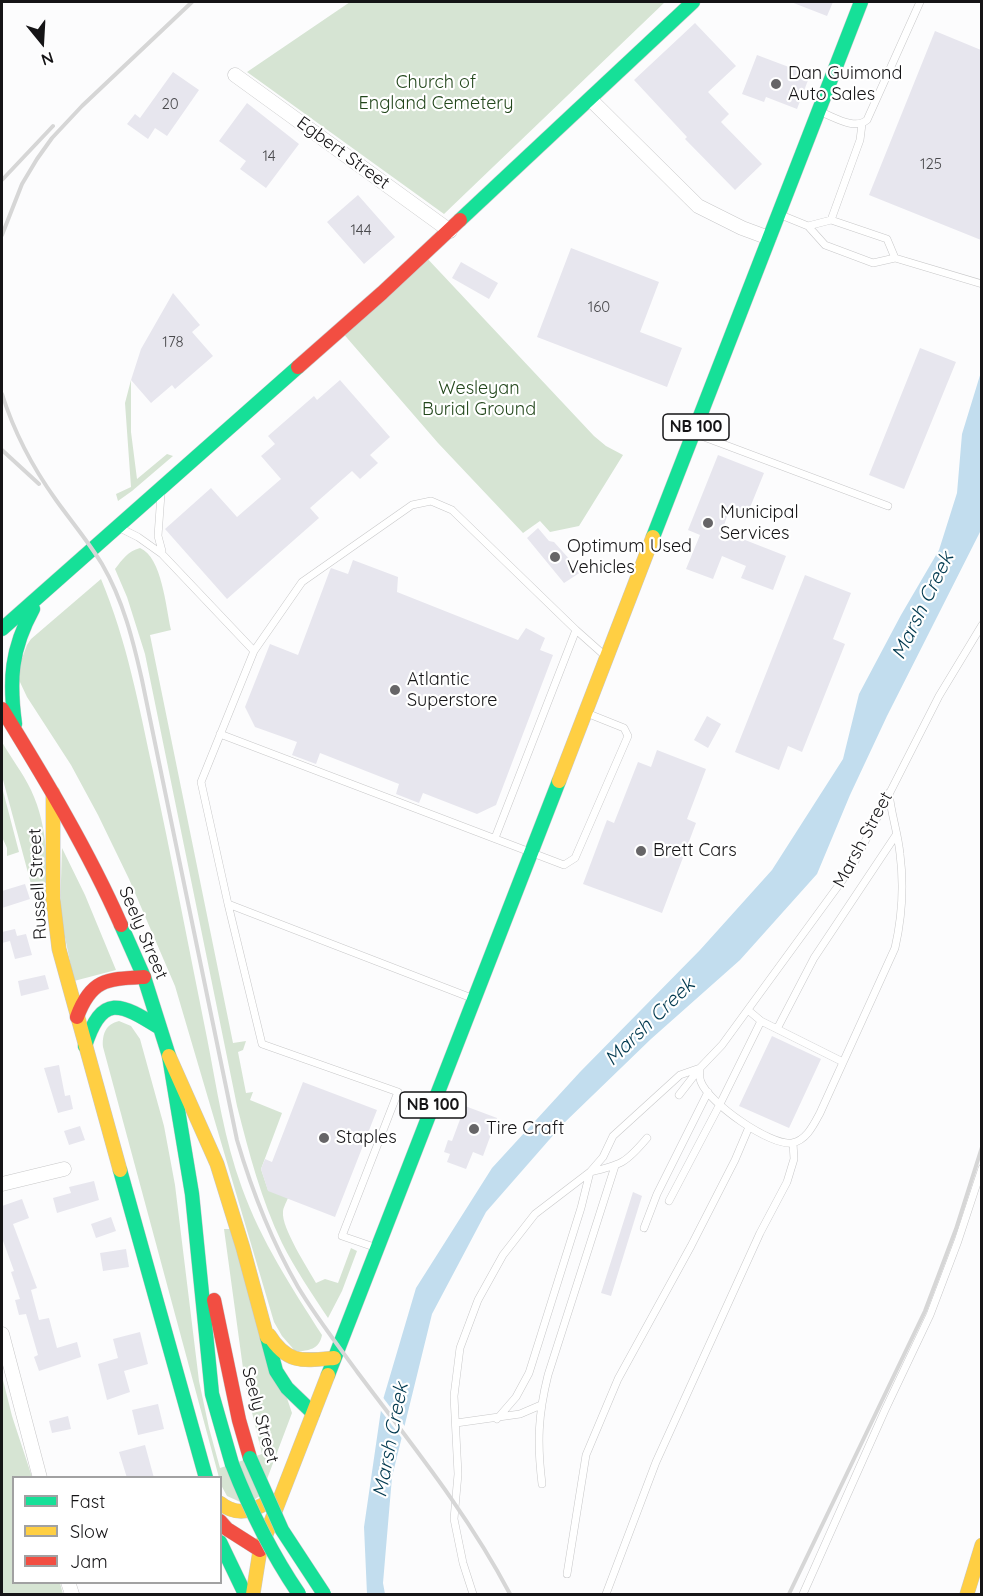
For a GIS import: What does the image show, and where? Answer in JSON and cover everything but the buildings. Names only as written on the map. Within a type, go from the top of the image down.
[{"type":"main road","points":[[2,629],[450,231],[693,2]]},
{"type":"main road","name":"NB 100","points":[[254,1594],[260,1550],[861,2]]},
{"type":"main road","points":[[2,613],[42,594]]},
{"type":"main road","points":[[16,730],[11,684],[13,652],[17,637],[42,594]]},
{"type":"main road","name":"Seely Street","points":[[2,709],[52,790],[106,891],[144,977],[169,1056],[192,1194],[235,1401],[250,1458],[282,1530],[324,1594]]},
{"type":"main road","points":[[2,722],[16,730]]},
{"type":"main road","name":"Russell Street","points":[[52,790],[53,899],[59,949],[205,1476]]},
{"type":"main road","points":[[77,1017],[85,995],[93,987],[114,979],[144,977]]},
{"type":"main road","points":[[85,1046],[97,1017],[112,1008],[125,1008],[160,1028]]},
{"type":"main road","points":[[169,1056],[217,1164],[243,1248],[276,1371],[287,1388],[313,1413]]},
{"type":"main road","name":"Seely Street","points":[[192,1194],[212,1394],[232,1464],[247,1503],[270,1550],[299,1594]]},
{"type":"main road","points":[[263,1323],[279,1351],[289,1358],[298,1361],[334,1358]]},
{"type":"main road","points":[[222,1504],[233,1512],[251,1511],[282,1493]]},
{"type":"main road","points":[[222,1523],[260,1550]]},
{"type":"main road","points":[[967,1594],[981,1545]]},
{"type":"main road","points":[[222,1546],[246,1594]]},
{"type":"street","name":"Egbert Street","points":[[235,75],[450,231]]},
{"type":"street","points":[[591,100],[698,206],[742,228],[769,238]]},
{"type":"street","points":[[2,1184],[64,1169]]},
{"type":"street","points":[[2,1334],[39,1476]]},
{"type":"lane","points":[[819,111],[856,125],[867,120],[920,2]]},
{"type":"lane","points":[[831,220],[861,140],[862,124]]},
{"type":"lane","points":[[779,214],[808,226],[825,245],[873,263],[895,258],[981,284]]},
{"type":"lane","points":[[808,226],[831,220],[887,239],[895,258]]},
{"type":"lane","points":[[694,434],[888,506]]},
{"type":"lane","points":[[162,489],[158,536],[162,554]]},
{"type":"lane","points":[[378,1248],[342,1236],[398,1092],[262,1044],[201,782],[254,651],[302,582],[412,505],[431,501],[452,510],[607,658]]},
{"type":"lane","points":[[118,527],[138,537],[162,554],[254,651]]},
{"type":"lane","name":"Marsh Street","points":[[700,1068],[722,1045],[852,867],[939,696],[981,625]]},
{"type":"lane","points":[[495,838],[576,630]]},
{"type":"lane","points":[[220,734],[564,865],[576,858],[628,736],[624,728],[586,713]]},
{"type":"lane","points":[[700,1068],[701,1082],[708,1092],[740,1122],[776,1141],[793,1143],[808,1134],[820,1113],[895,948],[901,922],[902,884],[900,852],[889,793]]},
{"type":"lane","points":[[777,1029],[814,958],[896,835]]},
{"type":"lane","points":[[228,904],[475,999]]},
{"type":"lane","points":[[748,1010],[761,1021],[843,1062]]},
{"type":"lane","points":[[669,1201],[761,1021]]},
{"type":"lane","points":[[679,1095],[700,1068]]},
{"type":"lane","points":[[473,1594],[463,1563],[454,1519],[458,1474],[454,1396],[460,1348],[478,1300],[503,1254],[535,1214],[590,1172],[603,1157],[613,1136],[680,1076],[700,1068]]},
{"type":"lane","points":[[644,1228],[657,1194],[708,1092]]},
{"type":"lane","points":[[567,1574],[586,1455],[618,1379],[696,1236],[735,1160],[749,1127]]},
{"type":"lane","points":[[590,1172],[615,1166],[629,1159],[647,1138]]},
{"type":"lane","points":[[606,1594],[661,1452],[760,1233],[787,1182],[794,1159],[793,1143]]},
{"type":"lane","points":[[542,1484],[538,1448],[541,1405],[548,1375],[615,1166]]},
{"type":"lane","points":[[803,1594],[930,1315],[958,1241],[981,1168]]},
{"type":"lane","points":[[497,1419],[516,1397],[529,1373],[581,1208],[590,1172]]},
{"type":"lane","points":[[456,1423],[497,1419],[520,1414],[541,1405]]},
{"type":"green space","name":"Church of England Cemetery","points":[[350,2],[665,2],[444,214],[247,72]]},
{"type":"green space","name":"Wesleyan Burial Ground","points":[[424,255],[594,436],[623,455],[579,526],[550,532],[540,521],[523,533],[438,443],[341,331]]},
{"type":"green space","points":[[131,380],[131,432],[137,479],[167,454],[173,456],[118,501],[116,494],[131,487],[125,403]]},
{"type":"green space","points":[[140,548],[147,553],[158,572],[171,630],[150,635],[233,1043],[246,1041],[243,1050],[238,1052],[246,1093],[253,1092],[250,1100],[282,1113],[261,1169],[268,1190],[288,1198],[283,1212],[286,1227],[316,1283],[325,1279],[338,1283],[351,1248],[357,1251],[342,1291],[328,1318],[282,1243],[256,1176],[237,1106],[145,654],[127,597],[115,569],[123,559]]},
{"type":"green space","points":[[101,579],[118,626],[137,698],[230,1151],[258,1227],[322,1335],[318,1344],[309,1350],[296,1352],[282,1336],[274,1322],[175,986],[129,879],[71,765],[27,697],[19,680],[21,661],[31,639]]},
{"type":"green space","points":[[2,742],[28,784],[37,804],[46,848],[48,909],[38,910],[2,776]]},
{"type":"green space","points":[[2,787],[19,852],[7,856],[7,848],[2,837]]},
{"type":"green space","points":[[62,848],[85,895],[116,970],[74,981],[60,913]]},
{"type":"green space","points":[[119,1021],[131,1026],[140,1039],[164,1126],[175,1185],[199,1381],[220,1468],[262,1454],[245,1383],[224,1229],[230,1229],[292,1413],[261,1495],[247,1505],[227,1496],[222,1487],[222,1476],[219,1476],[103,1047],[103,1038],[111,1024]]},
{"type":"green space","points":[[2,1376],[32,1476],[12,1476],[12,1584],[60,1584],[63,1594],[2,1594]]},
{"type":"water","name":"Marsh Creek","points":[[981,372],[981,530],[887,716],[850,795],[817,874],[740,960],[651,1039],[563,1124],[486,1212],[432,1314],[392,1477],[383,1583],[385,1594],[367,1594],[364,1527],[382,1403],[416,1288],[492,1168],[580,1072],[700,950],[772,870],[843,759],[859,694],[939,550],[957,493],[962,434]]},
{"type":"pier","points":[[381,1395],[407,1429],[404,1441],[378,1407]]},
{"type":"railway","points":[[2,235],[22,184],[52,138],[82,106],[192,2]]},
{"type":"railway","points":[[2,180],[53,126]]},
{"type":"railway","points":[[2,394],[18,436],[32,462],[102,564],[116,592],[126,620],[142,680],[237,1140],[263,1215],[288,1269],[305,1298],[458,1508],[494,1564],[510,1594]]},
{"type":"railway","points":[[2,450],[39,484]]},
{"type":"railway","points":[[789,1594],[925,1311],[956,1229],[982,1147]]},
{"type":"traffic: fast","points":[[460,220],[693,2]]},
{"type":"traffic: fast","points":[[653,537],[861,2]]},
{"type":"traffic: fast","points":[[2,629],[298,367]]},
{"type":"traffic: fast","points":[[15,724],[12,679],[16,651],[33,609]]},
{"type":"traffic: fast","points":[[328,1375],[559,781]]},
{"type":"traffic: fast","points":[[121,925],[144,977],[169,1056],[192,1194],[212,1394],[232,1464]]},
{"type":"traffic: fast","points":[[85,1046],[98,1017],[106,1010],[114,1008],[134,1013],[160,1028]]},
{"type":"traffic: fast","points":[[120,1170],[205,1476]]},
{"type":"traffic: fast","points":[[267,1337],[276,1371],[287,1388],[313,1413]]},
{"type":"traffic: fast","points":[[250,1458],[282,1530],[324,1594]]},
{"type":"traffic: fast","points":[[232,1464],[262,1531],[299,1594]]},
{"type":"traffic: fast","points":[[222,1546],[245,1594]]},
{"type":"traffic: slow","points":[[559,781],[653,537]]},
{"type":"traffic: slow","points":[[53,793],[53,899],[59,949],[120,1170]]},
{"type":"traffic: slow","points":[[169,1056],[217,1164],[267,1337]]},
{"type":"traffic: slow","points":[[269,1335],[289,1356],[305,1360],[334,1358]]},
{"type":"traffic: slow","points":[[253,1594],[260,1550],[328,1375]]},
{"type":"traffic: slow","points":[[222,1504],[232,1510],[244,1511],[268,1502]]},
{"type":"traffic: slow","points":[[967,1594],[982,1545]]},
{"type":"traffic: jam","points":[[298,367],[460,220]]},
{"type":"traffic: jam","points":[[2,709],[80,842],[121,925]]},
{"type":"traffic: jam","points":[[77,1017],[82,1004],[95,988],[110,981],[144,977]]},
{"type":"traffic: jam","points":[[214,1300],[239,1420],[250,1458]]},
{"type":"traffic: jam","points":[[222,1523],[260,1550]]},
{"type":"place","name":"Dan Guimond Auto Sales","points":[[776,84]]},
{"type":"place","name":"Municipal Services","points":[[708,523]]},
{"type":"place","name":"Optimum Used Vehicles","points":[[555,557]]},
{"type":"place","name":"Atlantic Superstore","points":[[395,690]]},
{"type":"place","name":"Brett Cars","points":[[641,851]]},
{"type":"place","name":"Tire Craft","points":[[474,1129]]},
{"type":"place","name":"Staples","points":[[324,1138]]}]
